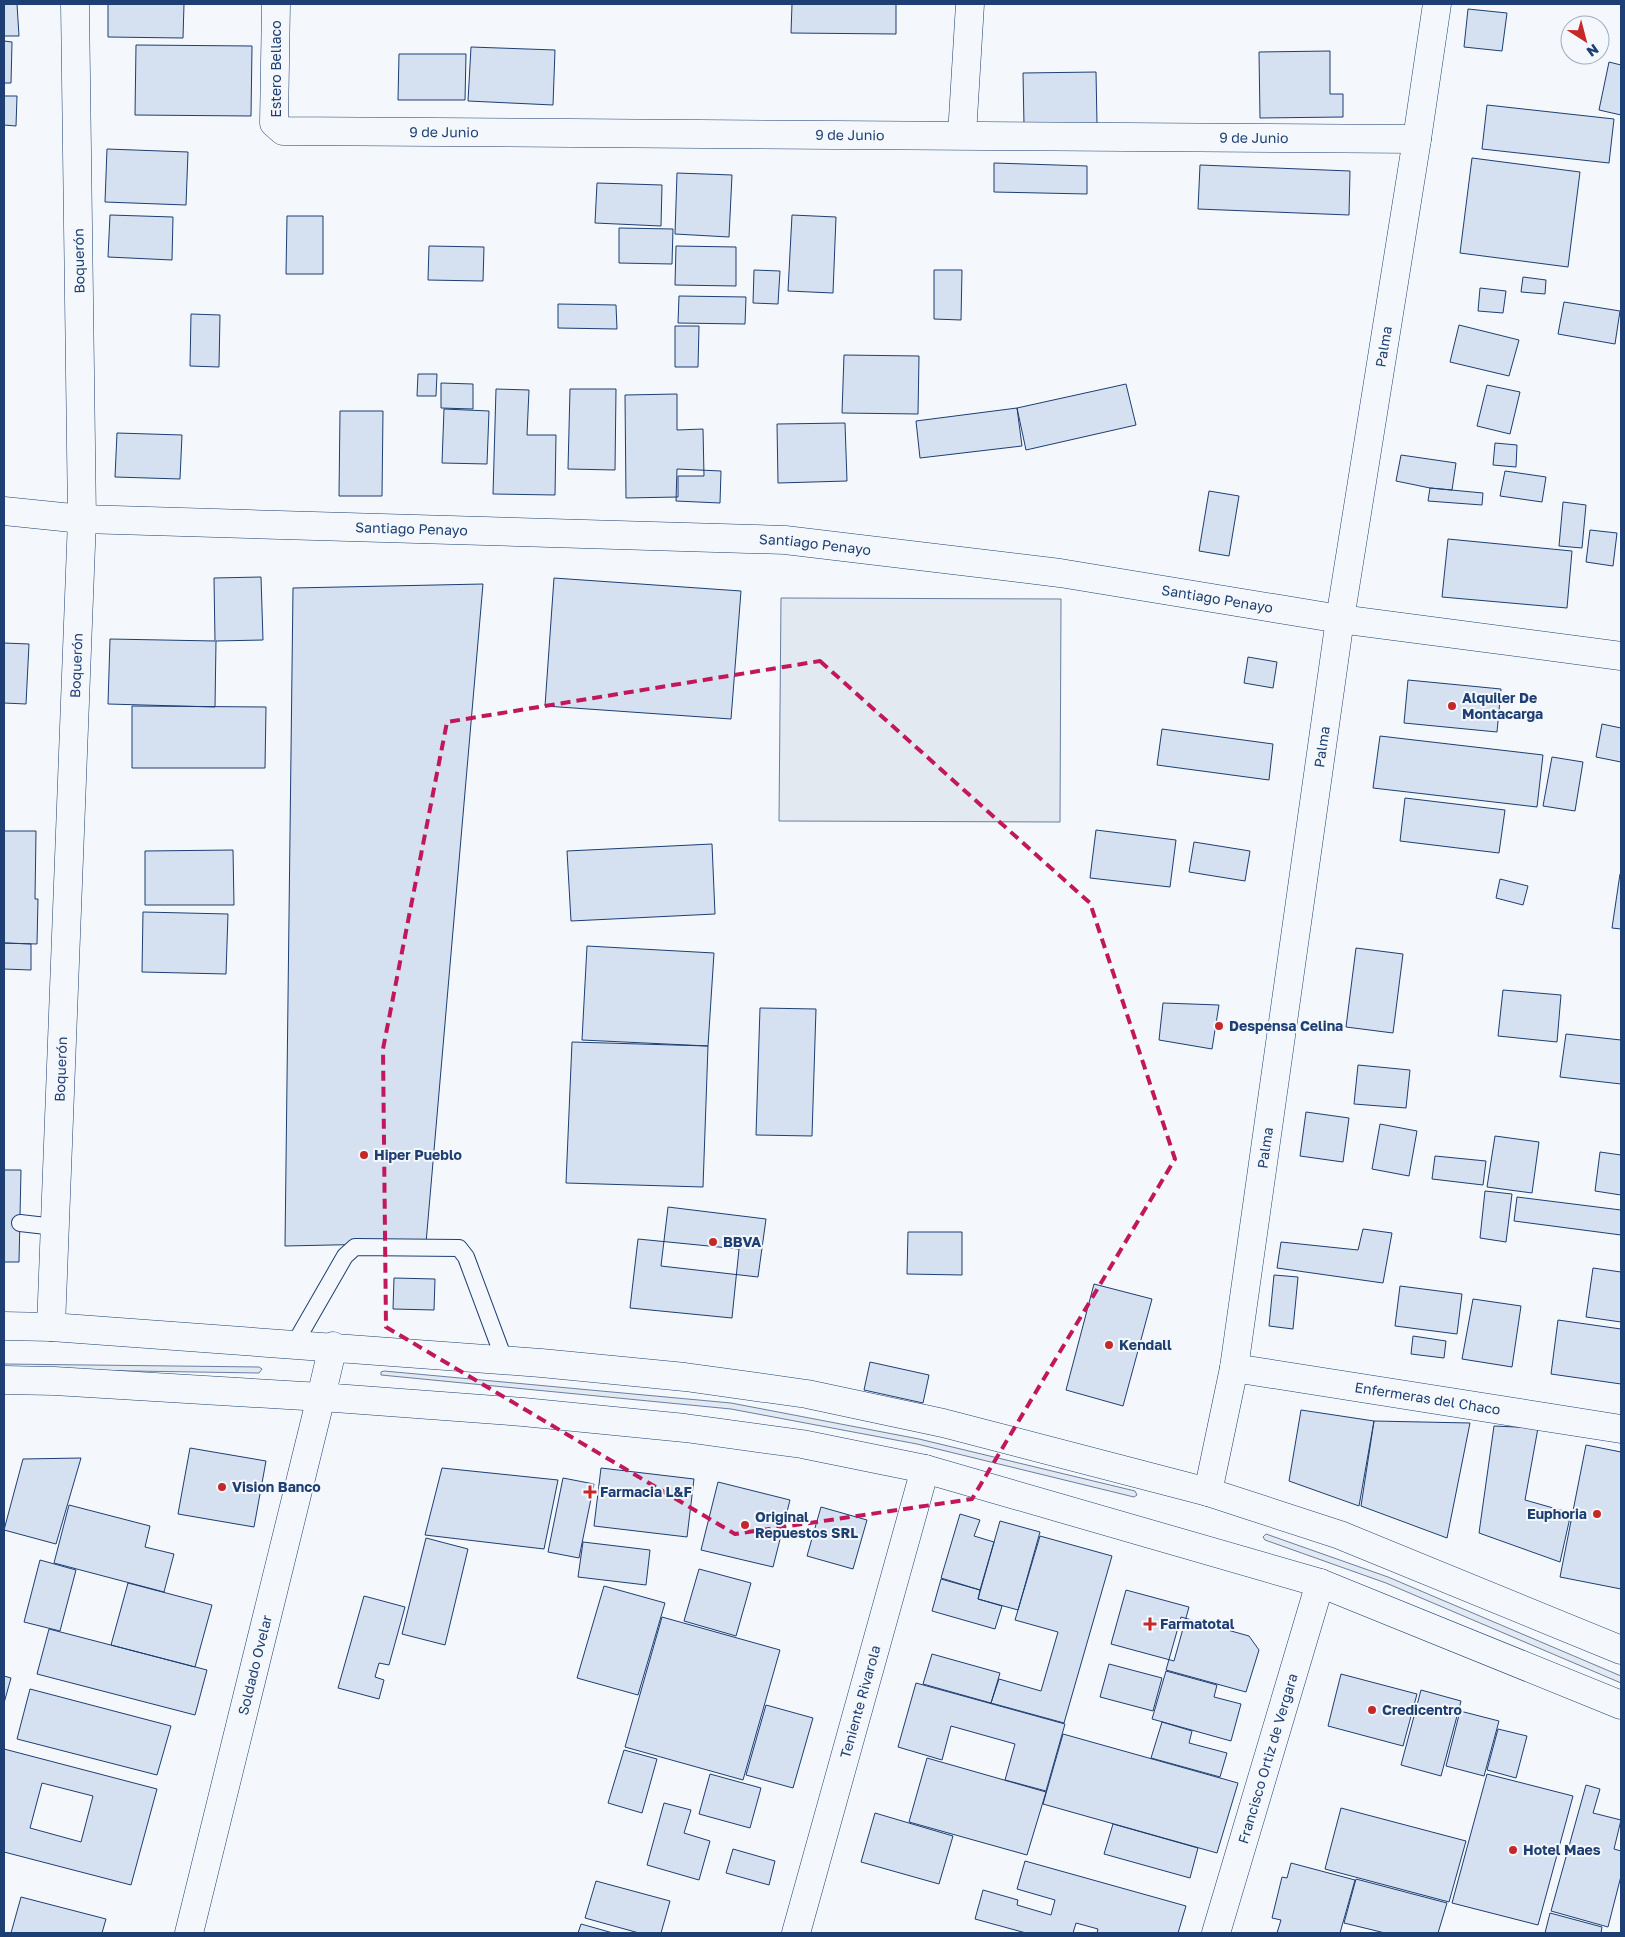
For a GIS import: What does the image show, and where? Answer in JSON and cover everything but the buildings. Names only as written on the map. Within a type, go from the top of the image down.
[{"type":"main road","name":"Boquerón","points":[[50,1327],[82,519],[75,4]]},
{"type":"main road","name":"Estero Bellaco","points":[[276,4],[274,123],[283,131]]},
{"type":"main road","points":[[962,134],[970,4]]},
{"type":"main road","name":"Palma","points":[[1208,1492],[1234,1368],[1340,619],[1437,4]]},
{"type":"main road","name":"9 de Junio","points":[[283,131],[962,134],[1417,139]]},
{"type":"main road","name":"Santiago Penayo","points":[[4,511],[82,519],[785,540],[1060,573],[1340,619],[1621,656]]},
{"type":"main road","points":[[4,1326],[50,1327],[295,1343],[504,1360],[684,1377],[807,1394],[943,1423],[1208,1492],[1340,1536],[1621,1650]]},
{"type":"main road","name":"Soldado Ovelar","points":[[190,1933],[333,1346]]},
{"type":"main road","name":"Enfermeras del Chaco","points":[[1234,1368],[1621,1429]]},
{"type":"main road","points":[[4,1380],[54,1381],[322,1397],[523,1412],[686,1428],[802,1444],[925,1469],[1320,1583],[1621,1705]]},
{"type":"main road","name":"Teniente Rivarola","points":[[796,1933],[925,1469]]},
{"type":"main road","name":"Francisco Ortiz de Vergara","points":[[1216,1933],[1320,1583]]},
{"type":"lane","points":[[20,1223],[55,1227]]},
{"type":"lane","points":[[295,1343],[345,1256],[355,1247],[459,1248],[466,1258],[504,1360]]},
{"type":"highlighted area","points":[[820,661],[1090,903],[1175,1159],[972,1499],[735,1534],[386,1327],[383,1049],[447,722]]},
{"type":"shaded area","points":[[781,598],[1061,599],[1060,822],[779,821]]},
{"type":"shaded area","points":[[4,1364],[259,1367],[262,1369],[259,1373],[4,1369]]},
{"type":"shaded area","points":[[381,1372],[731,1403],[919,1439],[1135,1491],[1137,1495],[1134,1497],[917,1444],[731,1409],[381,1375]]},
{"type":"shaded area","points":[[1266,1534],[1388,1577],[1621,1676],[1621,1683],[1386,1583],[1265,1540],[1263,1537]]},
{"type":"place","name":"Alquiler De Montacarga","points":[[1452,706]]},
{"type":"place","name":"Despensa Celina","points":[[1219,1026]]},
{"type":"place","name":"Hiper Pueblo","points":[[364,1155]]},
{"type":"place","name":"BBVA","points":[[713,1242]]},
{"type":"place","name":"Kendall","points":[[1109,1345]]},
{"type":"place","name":"Vision Banco","points":[[222,1487]]},
{"type":"place","name":"Farmacia L&F","points":[[590,1492]]},
{"type":"place","name":"Euphoria","points":[[1597,1514]]},
{"type":"place","name":"Original Repuestos SRL","points":[[745,1525]]},
{"type":"place","name":"Farmatotal","points":[[1150,1624]]},
{"type":"place","name":"Credicentro","points":[[1372,1710]]},
{"type":"place","name":"Hotel Maes","points":[[1513,1850]]}]
